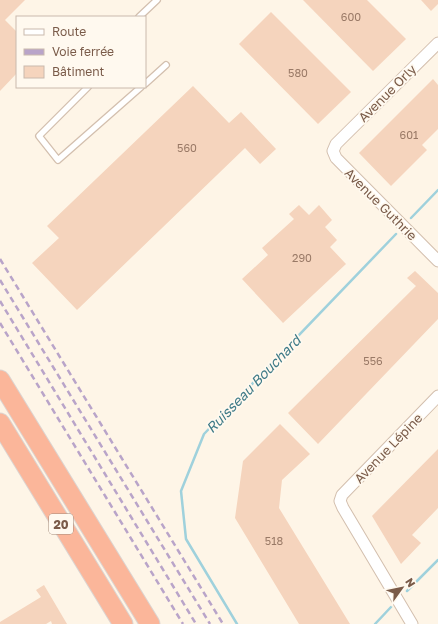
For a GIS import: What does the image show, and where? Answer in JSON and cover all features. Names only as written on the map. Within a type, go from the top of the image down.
[{"type":"highway","points":[[0,374],[20,413]]},
{"type":"highway","name":"20","points":[[0,380],[150,624]]},
{"type":"highway","name":"20","points":[[0,423],[124,624]]},
{"type":"street","name":"Avenue Orly","points":[[336,144],[438,43]]},
{"type":"street","name":"Avenue Guthrie","points":[[336,144],[332,151],[336,158],[438,261]]},
{"type":"street","name":"Avenue Lépine","points":[[412,624],[349,519],[340,501],[342,495],[438,396]]},
{"type":"lane","points":[[141,16],[157,0]]},
{"type":"lane","points":[[146,83],[166,65]]},
{"type":"lane","points":[[87,88],[39,136],[58,160],[140,88]]},
{"type":"building","points":[[0,0],[25,0],[5,20],[16,31],[16,74],[0,91]]},
{"type":"building","points":[[303,0],[367,0],[406,39],[373,71]]},
{"type":"building","points":[[421,0],[438,0],[438,4],[431,11]]},
{"type":"building","points":[[271,12],[351,92],[318,124],[239,44]]},
{"type":"building","points":[[433,79],[438,85],[438,129],[422,145],[427,150],[391,186],[359,153]]},
{"type":"building","points":[[193,86],[229,123],[241,112],[276,149],[260,164],[245,148],[77,310],[32,263],[59,238],[47,226]]},
{"type":"building","points":[[299,205],[309,215],[319,205],[332,220],[325,227],[337,240],[330,247],[346,264],[283,323],[242,279],[268,255],[262,248],[294,219],[289,214]]},
{"type":"building","points":[[415,271],[438,293],[438,319],[318,444],[288,413],[416,286],[407,278]]},
{"type":"building","points":[[280,424],[310,454],[282,480],[279,508],[350,624],[299,624],[235,518],[243,461]]},
{"type":"building","points":[[438,449],[438,508],[412,535],[421,543],[401,564],[372,516]]},
{"type":"building","points":[[44,585],[67,624],[52,624],[51,621],[46,624],[0,624],[0,622],[41,597],[36,590]]},
{"type":"waterway","name":"Ruisseau Bouchard","points":[[411,218],[438,190]]},
{"type":"waterway","name":"Ruisseau Bouchard","points":[[237,624],[186,539],[181,491],[204,434],[396,234]]},
{"type":"waterway","points":[[407,591],[438,560]]},
{"type":"waterway","points":[[375,624],[391,607]]},
{"type":"railway","points":[[0,259],[223,624]]},
{"type":"railway","points":[[0,280],[210,624]]},
{"type":"railway","points":[[0,301],[196,624]]},
{"type":"railway","points":[[0,323],[183,624]]}]
